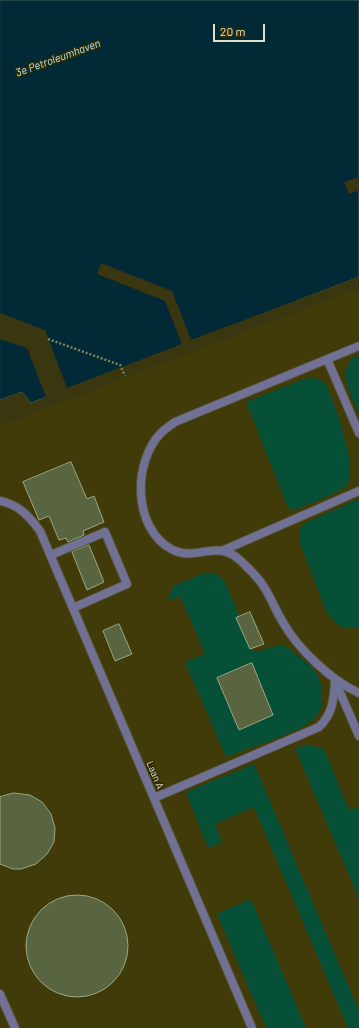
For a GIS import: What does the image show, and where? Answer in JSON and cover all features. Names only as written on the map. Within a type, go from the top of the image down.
[{"type":"lane","points":[[359,346],[175,422],[161,433],[151,447],[144,465],[141,483],[141,500],[151,529],[163,544],[175,551],[187,553],[224,550],[359,491]]},
{"type":"lane","points":[[327,359],[359,433]]},
{"type":"lane","name":"Laan A","points":[[0,501],[14,505],[28,515],[40,531],[252,1028]]},
{"type":"lane","points":[[51,555],[105,532],[127,584],[73,608]]},
{"type":"lane","points":[[224,550],[240,560],[264,586],[284,626],[310,656],[335,680],[359,693]]},
{"type":"lane","points":[[335,680],[359,736]]},
{"type":"lane","points":[[154,798],[320,727],[327,720],[332,709],[335,680]]},
{"type":"lane","points":[[0,994],[15,1028]]},
{"type":"path","points":[[48,338],[120,364],[125,376]]},
{"type":"shaded area","points":[[359,288],[359,1028],[0,1028],[0,426]]},
{"type":"green space","points":[[359,354],[359,414],[349,390],[346,374],[347,366],[351,359]]},
{"type":"green space","points":[[307,378],[318,379],[326,384],[340,421],[348,451],[350,477],[347,486],[342,489],[329,496],[294,510],[288,508],[246,402]]},
{"type":"green space","points":[[359,499],[359,627],[343,628],[327,613],[299,541],[300,528],[307,522]]},
{"type":"green space","points":[[204,573],[215,573],[224,580],[255,652],[283,644],[314,670],[319,679],[322,691],[321,709],[315,718],[308,724],[286,735],[226,757],[185,662],[205,654],[180,596],[167,601],[173,586]]},
{"type":"green space","points":[[308,745],[324,749],[349,810],[359,807],[359,899],[295,748]]},
{"type":"green space","points":[[254,764],[359,1011],[359,1028],[348,1028],[254,807],[215,824],[222,842],[208,848],[186,792]]},
{"type":"green space","points":[[251,899],[306,1028],[266,1028],[217,914]]},
{"type":"water","name":"3e Petroleumhaven","points":[[0,0],[359,0],[359,277],[31,403],[22,392],[0,400]]},
{"type":"pier","points":[[359,177],[359,190],[349,194],[344,182]]},
{"type":"pier","points":[[101,263],[172,291],[191,340],[359,277],[359,279],[32,405],[21,394],[0,402],[0,400],[22,392],[31,403],[46,397],[27,348],[0,339],[0,313],[45,330],[67,388],[182,344],[165,301],[97,274]]},
{"type":"building","points":[[71,462],[87,499],[94,496],[104,522],[83,531],[84,535],[68,542],[66,538],[59,540],[49,516],[39,520],[23,482]]},
{"type":"building","points":[[89,545],[104,582],[87,590],[72,552]]},
{"type":"building","points":[[250,612],[264,644],[250,649],[236,618]]},
{"type":"building","points":[[119,624],[132,654],[115,661],[103,631]]},
{"type":"building","points":[[252,663],[273,715],[239,730],[217,678]]},
{"type":"building","points":[[14,793],[30,795],[42,802],[51,814],[55,828],[54,842],[47,854],[36,864],[21,869],[13,869],[0,864],[0,797]]},
{"type":"building","points":[[77,895],[96,899],[113,910],[124,927],[128,946],[124,965],[113,982],[96,993],[77,997],[58,993],[41,982],[30,965],[26,946],[30,927],[41,910],[58,899]]}]
